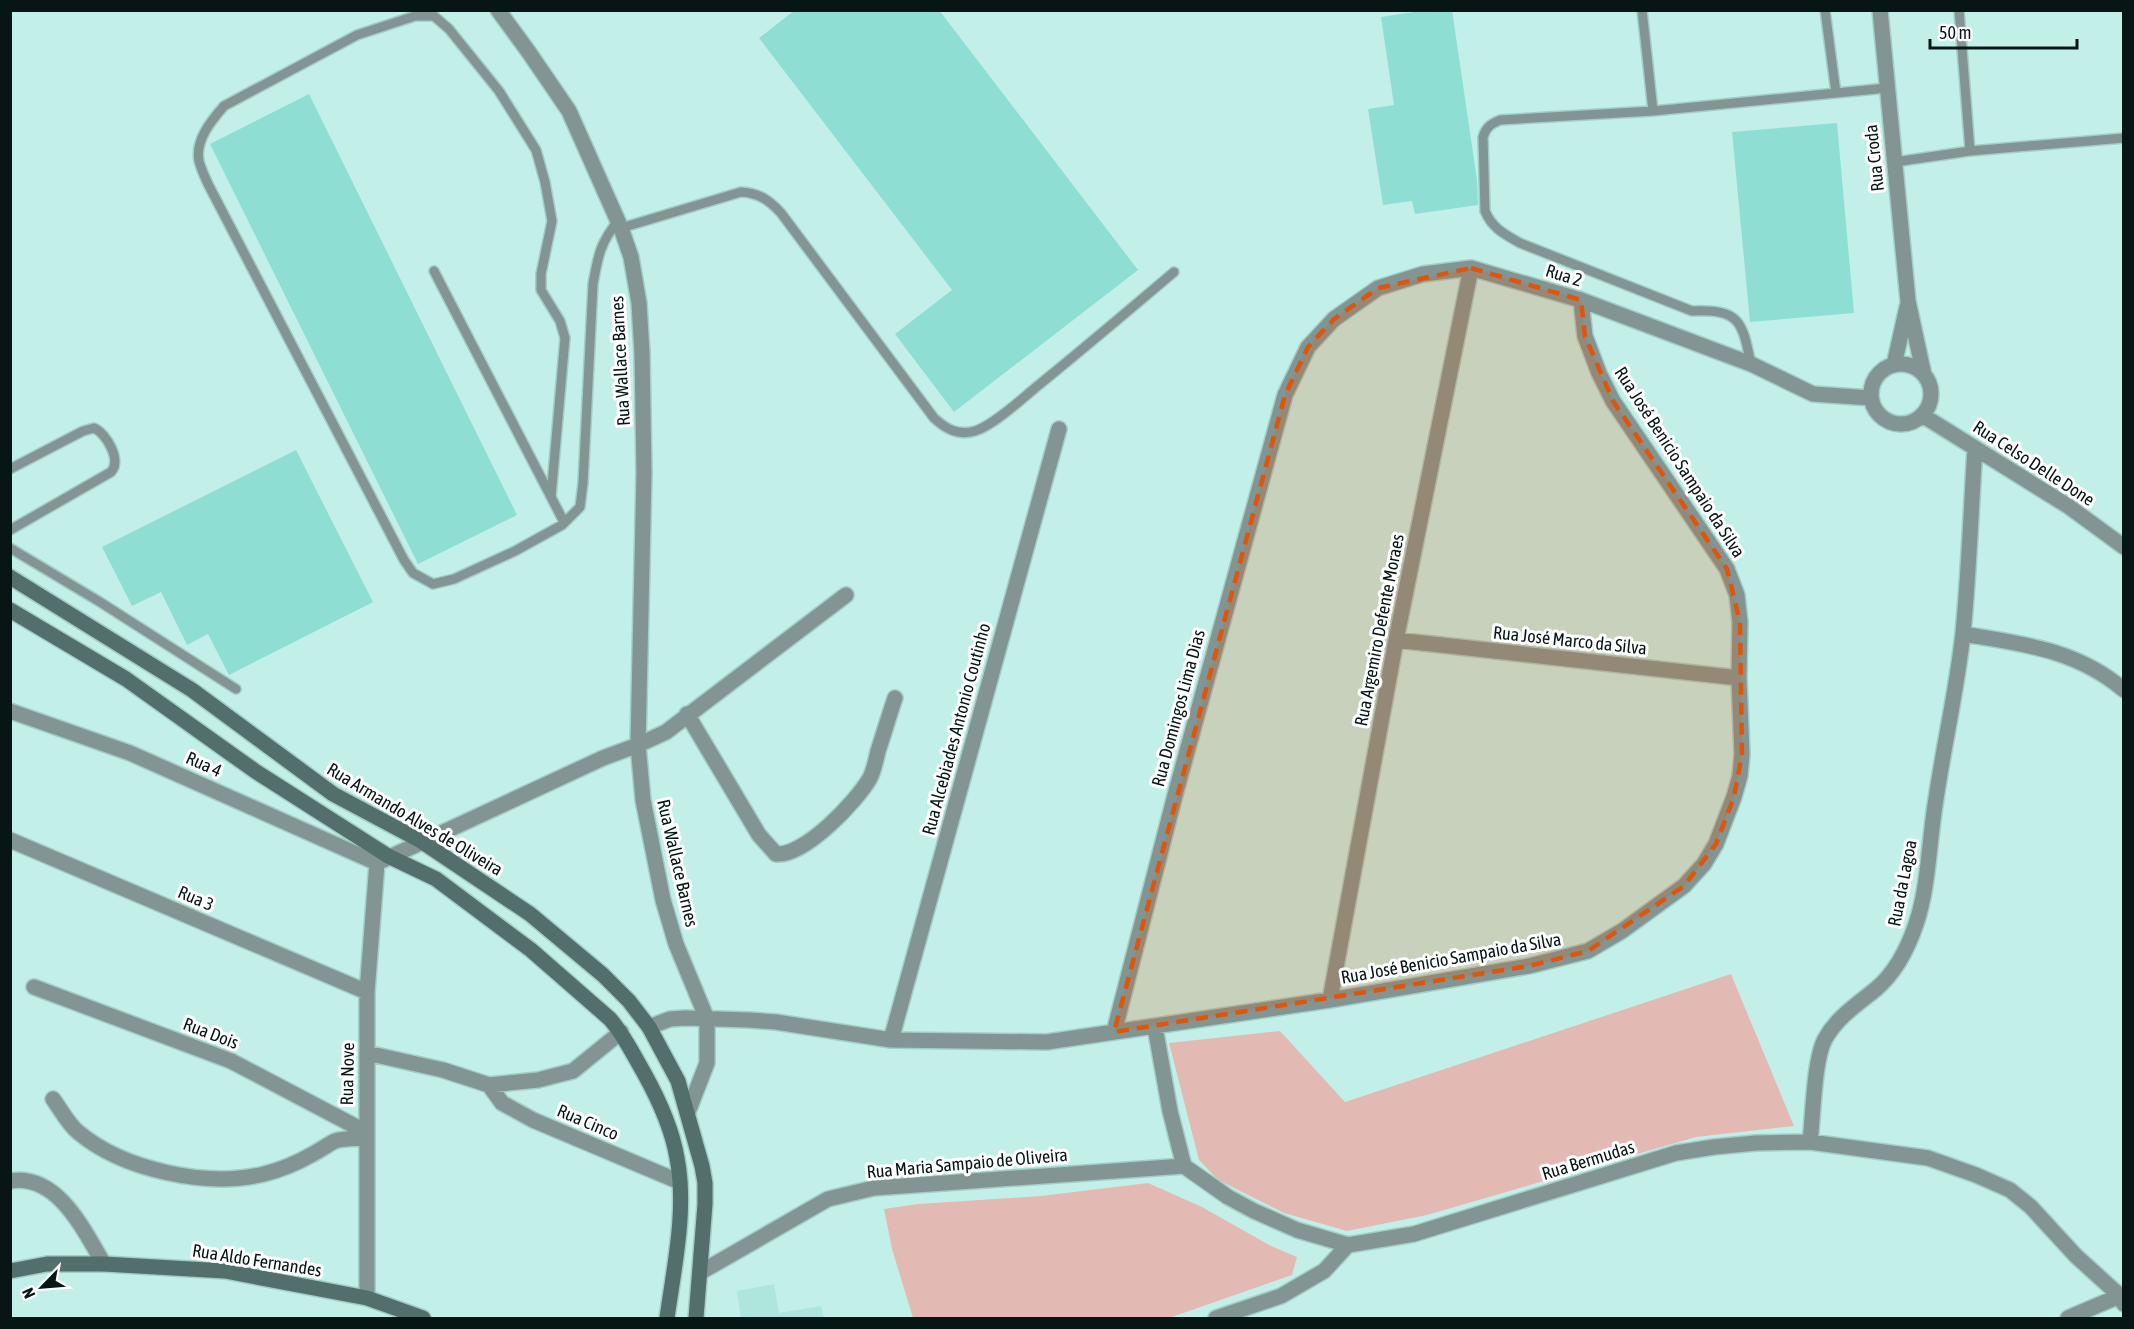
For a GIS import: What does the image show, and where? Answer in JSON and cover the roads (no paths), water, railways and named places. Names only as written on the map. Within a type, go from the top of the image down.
[{"type":"main road","name":"Rua Armando Alves de Oliveira","points":[[10,578],[192,690],[333,794],[421,841],[530,914],[603,975],[629,1001],[649,1027],[678,1081],[705,1183],[701,1272],[696,1318]]},
{"type":"main road","points":[[10,610],[126,679],[383,860],[436,879],[514,938],[596,1007],[621,1032],[657,1096],[669,1125],[677,1158],[680,1182],[676,1254],[667,1318]]},
{"type":"main road","name":"Rua Aldo Fernandes","points":[[10,1271],[47,1264],[105,1264],[225,1271],[367,1298],[423,1318]]},
{"type":"street","name":"Rua Wallace Barnes","points":[[498,10],[569,111],[620,224],[630,257],[639,303],[644,473],[638,745],[643,800],[663,900],[676,944],[707,1019],[707,1063],[688,1112]]},
{"type":"street","name":"Rua Croda","points":[[1880,10],[1908,302],[1924,375]]},
{"type":"street","name":"Rua 2","points":[[1285,395],[1308,347],[1334,319],[1378,288],[1423,274],[1471,268],[1581,300],[1751,364],[1813,394],[1871,398]]},
{"type":"street","name":"Rua Argemiro Defente Moraes","points":[[1330,1000],[1396,640],[1471,268]]},
{"type":"street","name":"Rua José Benicio Sampaio da Silva","points":[[707,1019],[776,1022],[891,1040],[1047,1042],[1330,1000],[1529,966],[1588,951],[1641,918],[1684,886],[1704,864],[1716,844],[1740,776],[1742,754],[1738,601],[1727,569],[1613,401],[1585,336],[1581,300]]},
{"type":"street","name":"Rua Croda","points":[[1894,365],[1908,302]]},
{"type":"street","points":[[1905,364],[1916,368],[1924,375],[1929,384],[1930,395],[1928,406],[1922,415],[1913,422],[1902,424],[1882,417],[1871,398],[1876,377],[1884,369],[1905,364]]},
{"type":"street","name":"Rua Domingos Lima Dias","points":[[1114,1032],[1175,795],[1285,395]]},
{"type":"street","name":"Rua Celso Delle Done","points":[[1922,415],[2068,506],[2124,548]]},
{"type":"street","name":"Rua Alcebiades Antonio Coutinho","points":[[891,1040],[1059,429]]},
{"type":"street","name":"Rua da Lagoa","points":[[1810,1142],[1820,1055],[1825,1040],[1849,1010],[1877,988],[1894,969],[1906,950],[1917,923],[1922,902],[1935,801],[1962,634],[1975,448]]},
{"type":"street","points":[[383,860],[603,758],[666,732],[846,595]]},
{"type":"street","points":[[1962,634],[2058,652],[2094,668],[2124,690]]},
{"type":"street","name":"Rua José Marco da Silva","points":[[1396,640],[1739,678]]},
{"type":"street","points":[[687,714],[759,835],[776,854],[788,854],[827,828],[858,795],[870,777],[895,698]]},
{"type":"street","name":"Rua 4","points":[[10,711],[130,753],[383,860]]},
{"type":"street","name":"Rua 3","points":[[10,840],[367,992]]},
{"type":"street","name":"Rua Nove","points":[[367,1298],[367,992],[383,860]]},
{"type":"street","name":"Rua Dois","points":[[34,987],[231,1061],[366,1135]]},
{"type":"street","points":[[649,1027],[670,1019],[707,1019]]},
{"type":"street","points":[[1155,1027],[1170,1111],[1184,1166]]},
{"type":"street","name":"Rua Cinco","points":[[367,1053],[443,1070],[489,1085],[538,1080],[573,1071],[621,1032]]},
{"type":"street","name":"Rua Cinco","points":[[489,1085],[502,1103],[533,1120],[680,1182]]},
{"type":"street","points":[[53,1099],[77,1131],[124,1160],[176,1174],[235,1178],[264,1174],[308,1157],[336,1140],[366,1135]]},
{"type":"street","name":"Rua Bermudas","points":[[1184,1166],[1228,1197],[1254,1211],[1297,1230],[1347,1245],[1414,1234],[1676,1153],[1735,1145],[1810,1142],[1928,1158],[2010,1190],[2031,1207],[2076,1256],[2122,1298]]},
{"type":"street","name":"Rua Maria Sampaio de Oliveira","points":[[701,1272],[828,1199],[874,1188],[1184,1166]]},
{"type":"street","points":[[10,1181],[36,1182],[49,1188],[75,1218],[105,1264]]},
{"type":"street","points":[[1216,1318],[1281,1296],[1324,1271],[1347,1245]]},
{"type":"street","points":[[2068,1318],[2122,1298]]},
{"type":"lane","points":[[1642,10],[1653,111]]},
{"type":"lane","points":[[1826,10],[1836,93]]},
{"type":"lane","points":[[1959,10],[1970,151]]},
{"type":"lane","points":[[551,497],[565,338],[560,321],[541,290],[541,274],[552,221],[545,182],[536,150],[499,91],[449,29],[434,16],[415,16],[357,35],[224,106],[210,121],[200,145],[199,161],[208,184],[404,560],[413,573],[433,584],[454,579],[515,551],[564,522],[580,507],[593,284],[598,256],[605,237],[620,224],[741,192],[763,197],[781,213],[934,418],[953,432],[964,433],[978,430],[1012,407],[1174,272]]},
{"type":"lane","points":[[1751,364],[1740,323],[1728,314],[1714,310],[1692,311],[1520,243],[1496,230],[1485,211],[1483,137],[1491,124],[1500,120],[1653,111],[1887,88]]},
{"type":"lane","points":[[1894,162],[1970,151],[2124,138]]},
{"type":"lane","points":[[434,271],[564,522]]},
{"type":"lane","points":[[10,469],[83,431],[94,428],[100,432],[116,460],[115,468],[111,472],[10,530]]},
{"type":"lane","points":[[10,548],[236,688]]}]
